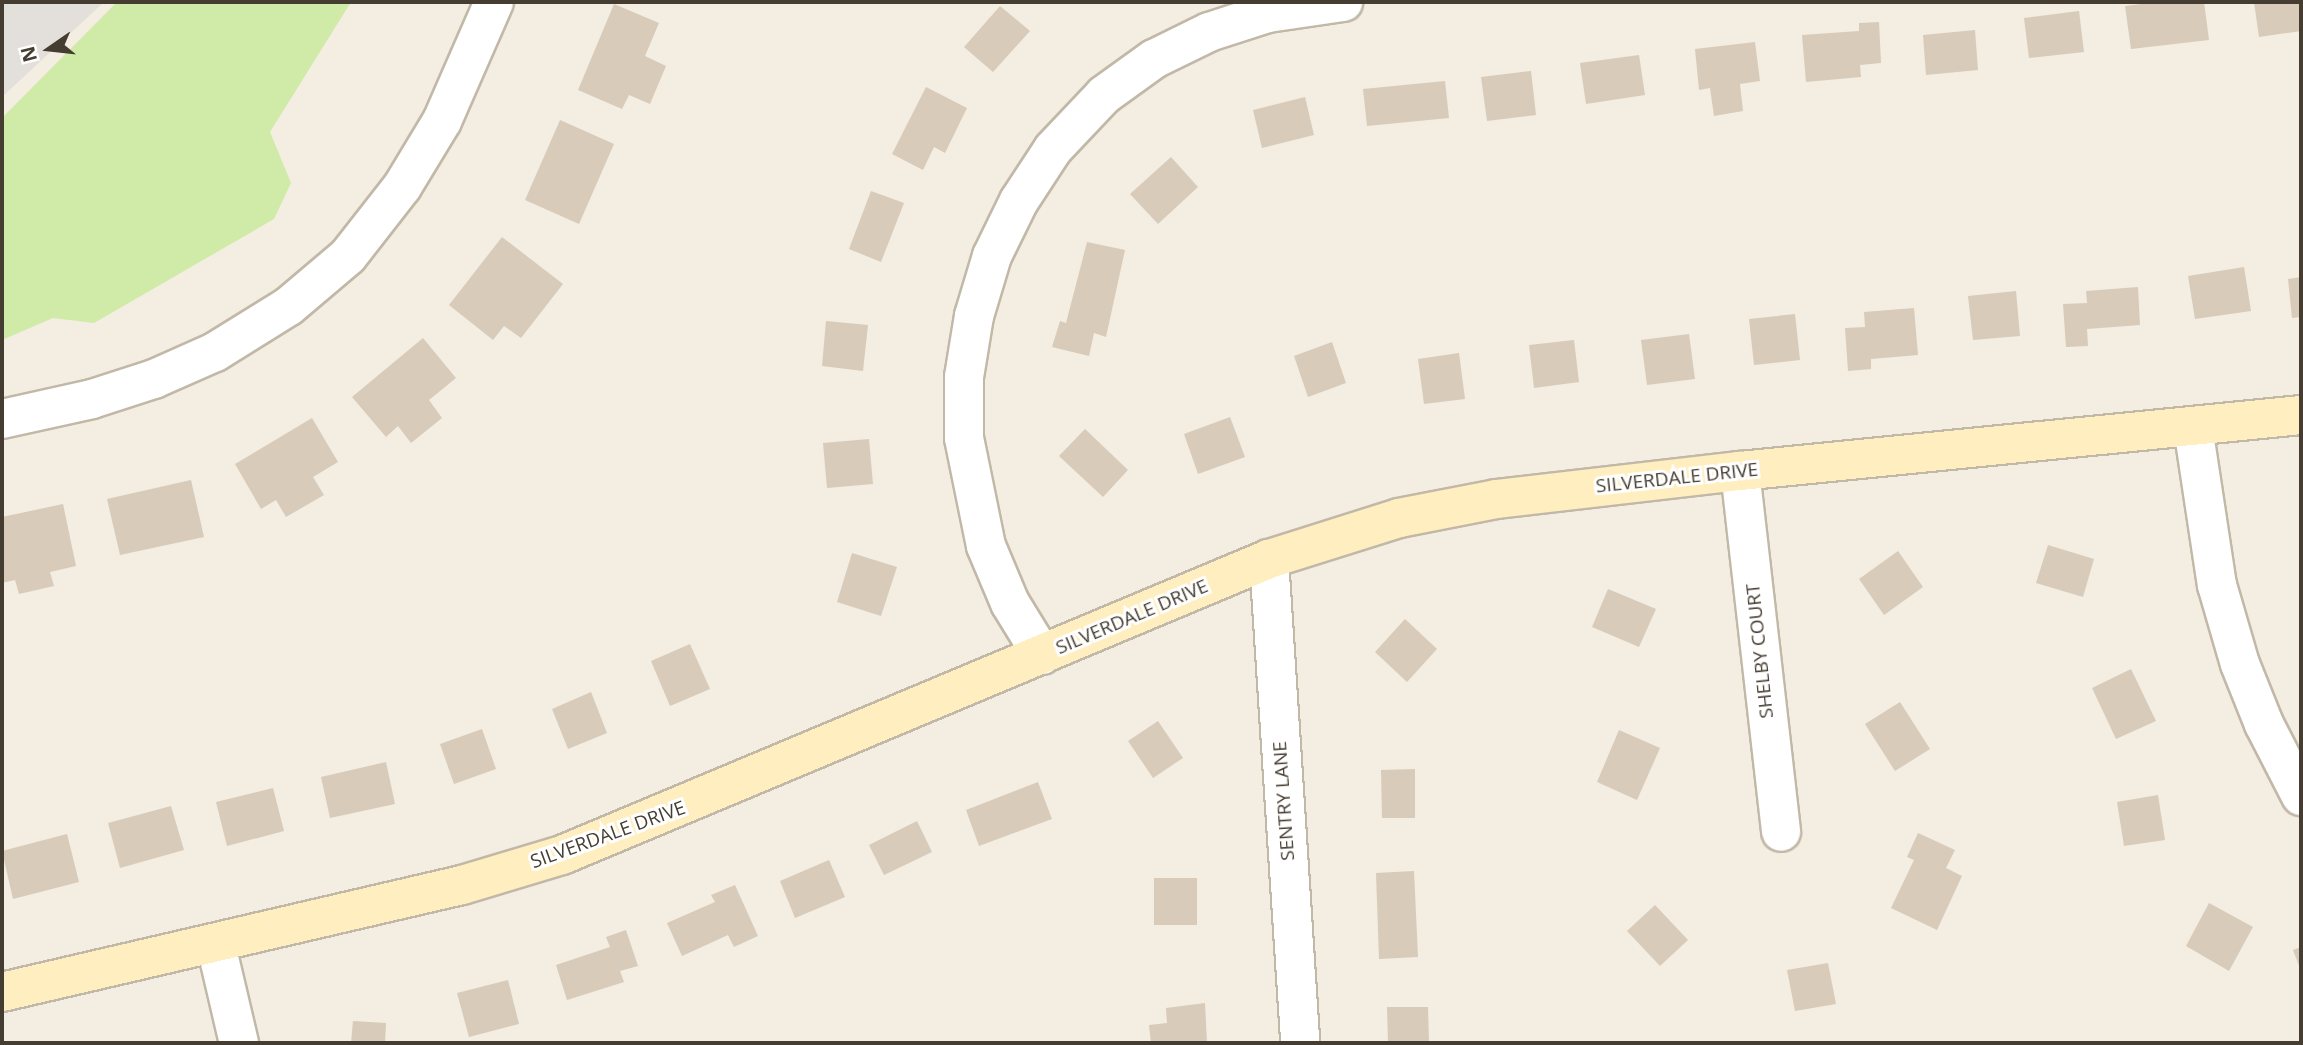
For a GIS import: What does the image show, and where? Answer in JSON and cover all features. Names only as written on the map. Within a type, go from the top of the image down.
[{"type":"street","points":[[2,419],[92,399],[154,379],[215,352],[289,306],[328,273],[348,256],[402,187],[442,121],[494,2]]},
{"type":"street","points":[[1042,655],[1010,603],[986,546],[964,438],[964,377],[974,316],[992,256],[1019,201],[1054,149],[1104,94],[1154,59],[1209,32],[1268,13],[1343,2]]},
{"type":"street","name":"SILVERDALE DRIVE","points":[[2,992],[216,945],[462,885],[562,855],[1269,559],[1399,518],[1497,499],[1740,471],[2193,428],[2301,415]]},
{"type":"street","points":[[2193,428],[2217,585],[2236,650],[2264,724],[2301,796]]},
{"type":"street","name":"SHELBY COURT","points":[[1740,471],[1781,832]]},
{"type":"street","name":"SENTRY LANE","points":[[1269,559],[1300,1043]]},
{"type":"street","points":[[216,945],[239,1043]]},
{"type":"green space","points":[[117,2],[351,2],[270,132],[291,183],[274,219],[94,323],[53,318],[2,340],[2,118]]},
{"type":"shaded area","points":[[2,2],[104,2],[2,97]]},
{"type":"building","points":[[2158,2],[2204,2],[2209,40],[2131,49],[2125,6]]},
{"type":"building","points":[[2254,2],[2301,2],[2301,31],[2259,37]]},
{"type":"building","points":[[614,4],[659,23],[645,56],[666,66],[650,104],[629,95],[622,109],[578,90]]},
{"type":"building","points":[[1000,6],[1030,31],[993,72],[964,47]]},
{"type":"building","points":[[2079,11],[2084,52],[2029,58],[2024,18]]},
{"type":"building","points":[[1879,22],[1881,63],[1860,65],[1861,77],[1806,82],[1802,35],[1859,31],[1859,23]]},
{"type":"building","points":[[1975,30],[1978,70],[1926,75],[1923,35]]},
{"type":"building","points":[[1755,42],[1760,81],[1740,84],[1743,111],[1714,116],[1710,88],[1699,90],[1695,49]]},
{"type":"building","points":[[1639,55],[1645,95],[1586,104],[1580,63]]},
{"type":"building","points":[[1531,71],[1536,115],[1487,121],[1481,77]]},
{"type":"building","points":[[1445,81],[1449,118],[1367,126],[1363,89]]},
{"type":"building","points":[[926,87],[967,108],[945,153],[934,147],[923,170],[892,154]]},
{"type":"building","points":[[1305,97],[1314,135],[1262,148],[1253,110]]},
{"type":"building","points":[[560,120],[614,144],[579,224],[525,200]]},
{"type":"building","points":[[1171,157],[1198,187],[1158,224],[1130,194]]},
{"type":"building","points":[[871,191],[904,203],[881,262],[849,249]]},
{"type":"building","points":[[502,237],[563,284],[521,338],[504,326],[493,340],[449,305]]},
{"type":"building","points":[[1087,242],[1125,250],[1106,337],[1094,333],[1089,356],[1052,347],[1060,321],[1066,323]]},
{"type":"building","points":[[2244,267],[2251,311],[2195,319],[2188,276]]},
{"type":"building","points":[[2301,277],[2301,317],[2292,318],[2288,279]]},
{"type":"building","points":[[2138,287],[2140,325],[2087,329],[2088,346],[2066,347],[2063,304],[2087,303],[2086,291]]},
{"type":"building","points":[[2016,291],[2020,336],[1973,340],[1968,296]]},
{"type":"building","points":[[1914,308],[1918,355],[1871,359],[1871,369],[1848,371],[1845,328],[1865,327],[1864,312]]},
{"type":"building","points":[[1795,314],[1800,360],[1754,365],[1749,319]]},
{"type":"building","points":[[826,321],[868,325],[863,371],[822,366]]},
{"type":"building","points":[[1689,334],[1695,379],[1647,385],[1641,340]]},
{"type":"building","points":[[423,338],[456,378],[429,400],[442,418],[411,443],[398,426],[386,437],[352,397]]},
{"type":"building","points":[[1574,340],[1579,382],[1534,388],[1529,345]]},
{"type":"building","points":[[1332,342],[1346,383],[1308,397],[1294,356]]},
{"type":"building","points":[[1459,353],[1465,399],[1424,404],[1418,359]]},
{"type":"building","points":[[1230,417],[1245,457],[1198,474],[1184,434]]},
{"type":"building","points":[[312,418],[338,462],[313,477],[324,495],[286,517],[276,500],[261,509],[235,464]]},
{"type":"building","points":[[1085,429],[1128,470],[1103,497],[1059,456]]},
{"type":"building","points":[[869,439],[873,484],[827,488],[823,443]]},
{"type":"building","points":[[191,480],[204,537],[120,555],[107,499]]},
{"type":"building","points":[[63,504],[76,566],[50,572],[54,586],[19,594],[15,580],[2,583],[2,517]]},
{"type":"building","points":[[2048,545],[2094,559],[2083,597],[2036,583]]},
{"type":"building","points":[[1898,551],[1923,587],[1884,615],[1859,579]]},
{"type":"building","points":[[852,553],[897,567],[881,616],[837,602]]},
{"type":"building","points":[[1608,589],[1656,609],[1639,647],[1592,627]]},
{"type":"building","points":[[1405,619],[1437,649],[1407,682],[1375,652]]},
{"type":"building","points":[[690,644],[710,689],[670,706],[651,661]]},
{"type":"building","points":[[2131,669],[2156,721],[2116,739],[2092,688]]},
{"type":"building","points":[[591,692],[607,733],[568,749],[552,709]]},
{"type":"building","points":[[1900,702],[1930,749],[1895,771],[1865,724]]},
{"type":"building","points":[[1158,721],[1183,758],[1153,778],[1128,741]]},
{"type":"building","points":[[482,729],[496,769],[454,784],[440,744]]},
{"type":"building","points":[[1619,730],[1660,748],[1637,800],[1597,782]]},
{"type":"building","points":[[386,762],[395,804],[330,818],[321,777]]},
{"type":"building","points":[[1415,769],[1415,818],[1382,818],[1381,770]]},
{"type":"building","points":[[1038,782],[1052,819],[979,846],[966,810]]},
{"type":"building","points":[[273,788],[284,831],[227,846],[216,802]]},
{"type":"building","points":[[2158,795],[2165,840],[2124,846],[2117,802]]},
{"type":"building","points":[[171,806],[184,850],[120,868],[108,823]]},
{"type":"building","points":[[917,821],[932,852],[884,875],[869,845]]},
{"type":"building","points":[[1918,833],[1955,850],[1946,868],[1962,876],[1937,930],[1891,908],[1914,860],[1907,857]]},
{"type":"building","points":[[67,834],[79,882],[13,899],[2,851]]},
{"type":"building","points":[[829,860],[845,897],[795,918],[780,881]]},
{"type":"building","points":[[1414,871],[1418,957],[1379,959],[1376,873]]},
{"type":"building","points":[[1154,878],[1197,878],[1197,925],[1154,925]]},
{"type":"building","points":[[735,885],[758,936],[734,947],[728,935],[682,956],[667,923],[715,902],[711,895]]},
{"type":"building","points":[[2209,903],[2253,927],[2229,971],[2186,946]]},
{"type":"building","points":[[1655,905],[1688,940],[1660,966],[1627,931]]},
{"type":"building","points":[[626,930],[638,966],[620,971],[624,982],[567,1000],[556,965],[610,947],[606,937]]},
{"type":"building","points":[[2301,947],[2301,971],[2293,950]]},
{"type":"building","points":[[1828,963],[1836,1004],[1795,1011],[1787,970]]},
{"type":"building","points":[[508,980],[519,1024],[469,1037],[457,993]]},
{"type":"building","points":[[1205,1003],[1207,1043],[1151,1043],[1149,1025],[1167,1023],[1166,1008]]},
{"type":"building","points":[[1387,1007],[1428,1007],[1429,1043],[1388,1043]]},
{"type":"building","points":[[353,1021],[386,1023],[385,1043],[351,1043]]}]
